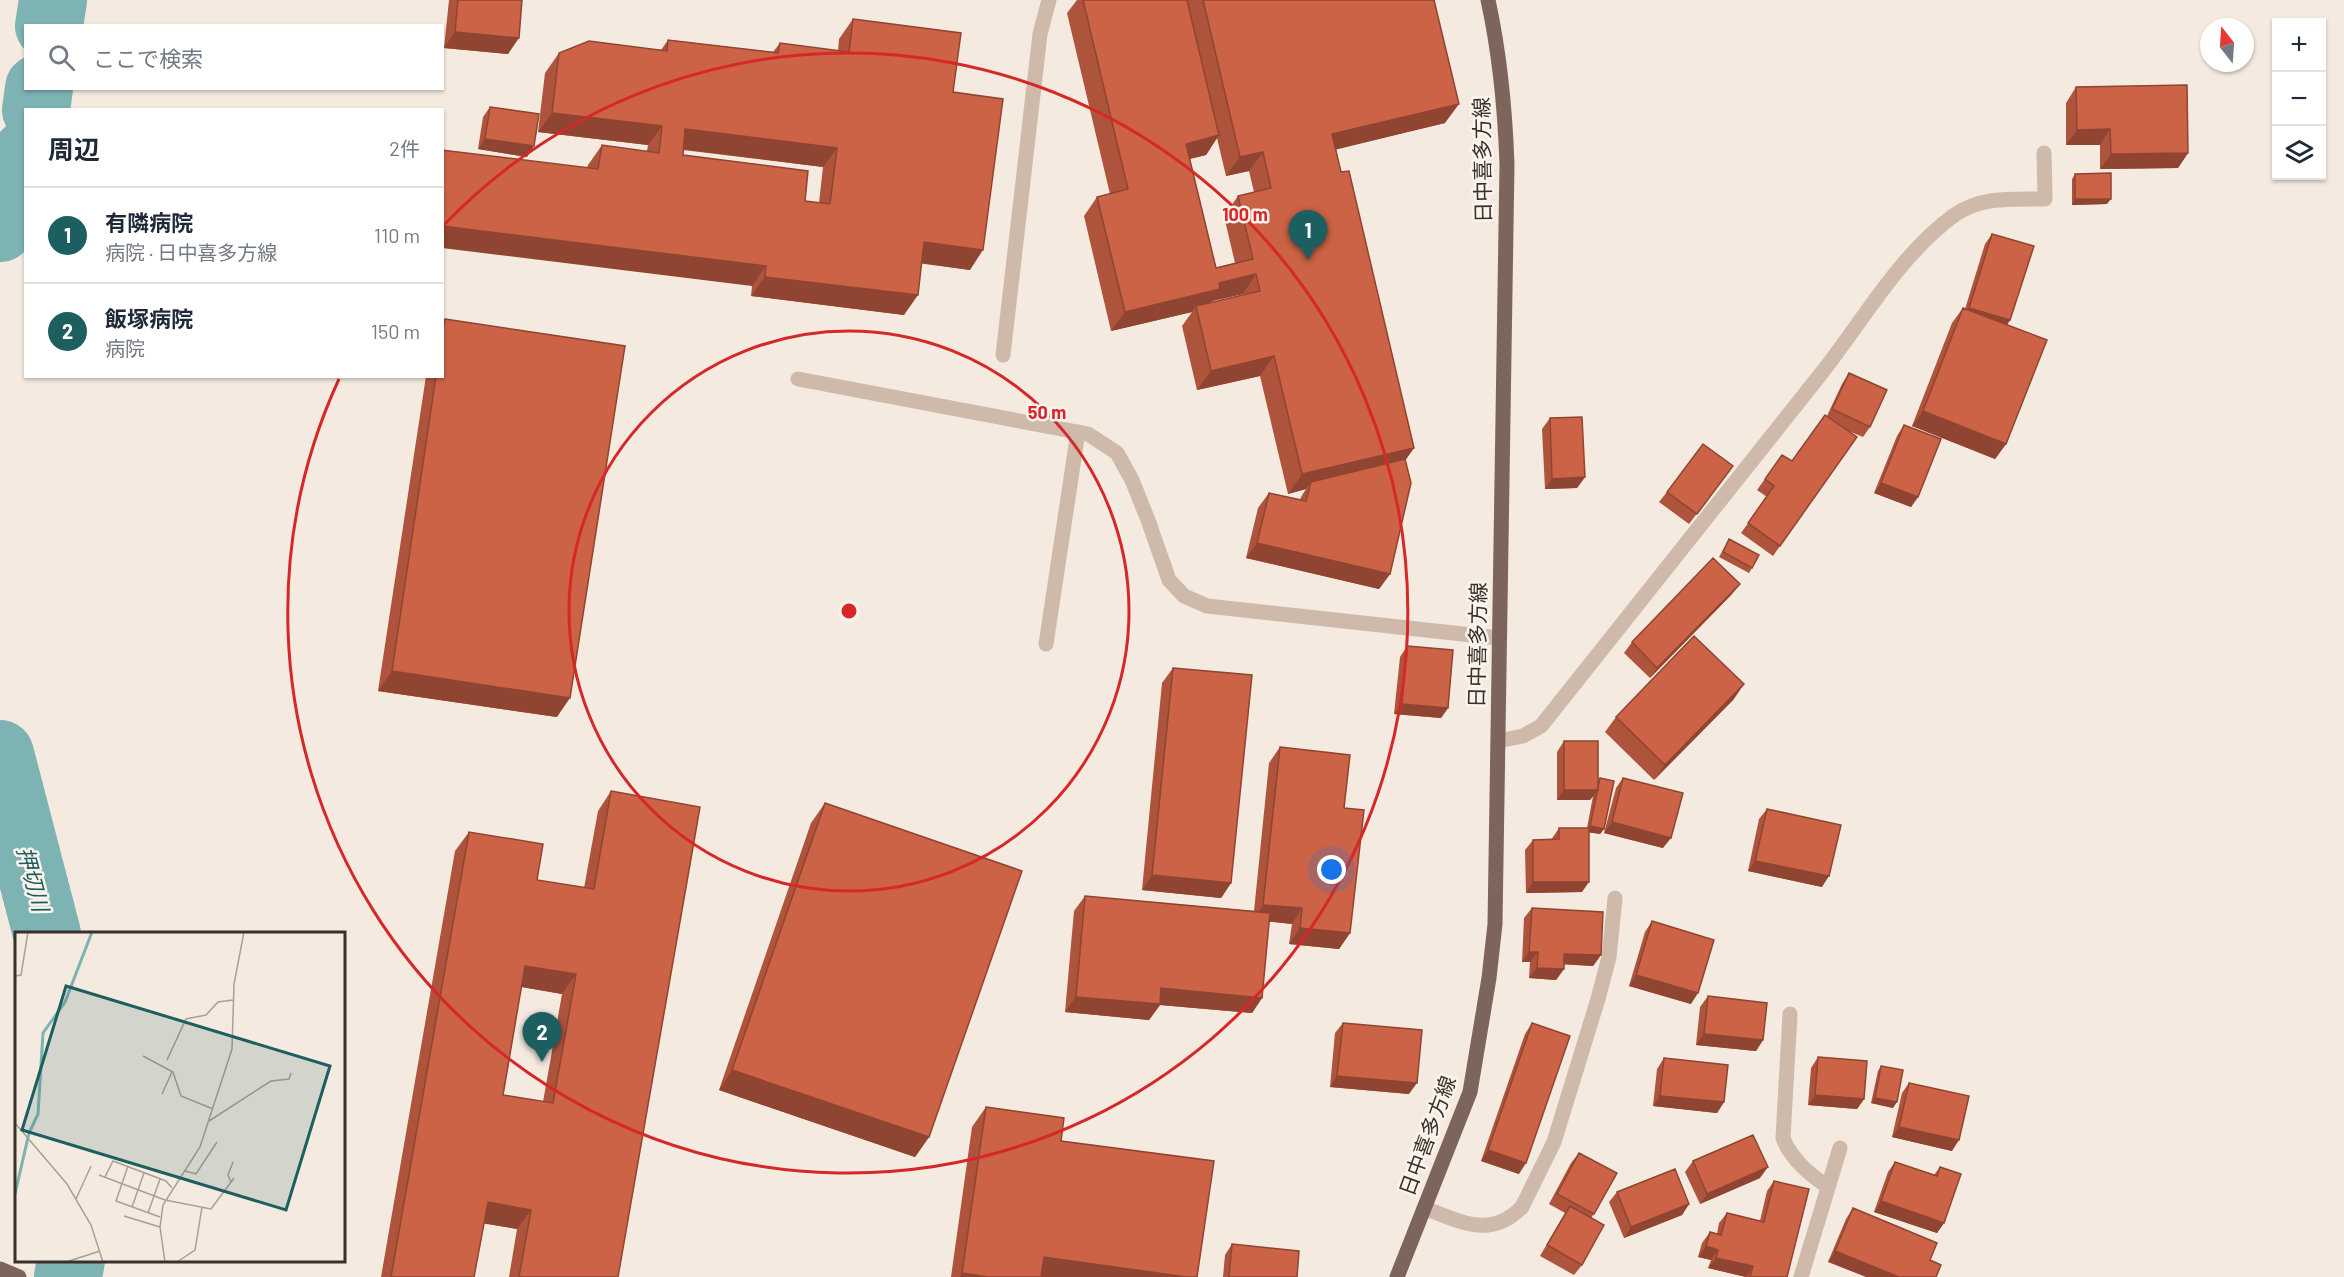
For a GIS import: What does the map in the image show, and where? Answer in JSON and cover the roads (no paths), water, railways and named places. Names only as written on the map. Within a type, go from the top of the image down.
[{"type":"main road","name":"日中喜多方線","points":[[1397,1277],[1470,1092],[1489,978],[1495,924],[1507,164],[1504,99],[1498,48],[1488,0]]},
{"type":"main road","points":[[0,1269],[19,1277]]},
{"type":"street","points":[[1003,355],[1040,34],[1049,0]]},
{"type":"street","points":[[1498,741],[1523,736],[1541,726],[1842,347],[1904,261],[1954,215],[1974,205],[1996,199],[2045,199],[2044,153]]},
{"type":"street","points":[[798,379],[1088,434],[1117,453],[1132,480],[1169,580],[1184,596],[1207,606],[1499,638]]},
{"type":"street","points":[[1046,644],[1078,432]]},
{"type":"street","points":[[1424,1208],[1473,1225],[1483,1226],[1497,1225],[1514,1215],[1522,1207],[1554,1142],[1598,999],[1609,957],[1615,898]]},
{"type":"street","points":[[1790,1014],[1783,1138],[1788,1150],[1812,1177],[1828,1187]]},
{"type":"street","points":[[1801,1277],[1840,1148]]},
{"type":"waterway","name":"押切川","points":[[49,24],[53,0]]},
{"type":"waterway","name":"押切川","points":[[36,108],[39,90]]},
{"type":"waterway","name":"押切川","points":[[0,228],[24,160]]},
{"type":"waterway","name":"押切川","points":[[0,754],[46,932]]},
{"type":"waterway","name":"押切川","points":[[68,1277],[71,1262]]},
{"type":"place","name":"有隣病院","points":[[1308,260]]},
{"type":"place","name":"飯塚病院","points":[[542,1062]]}]
